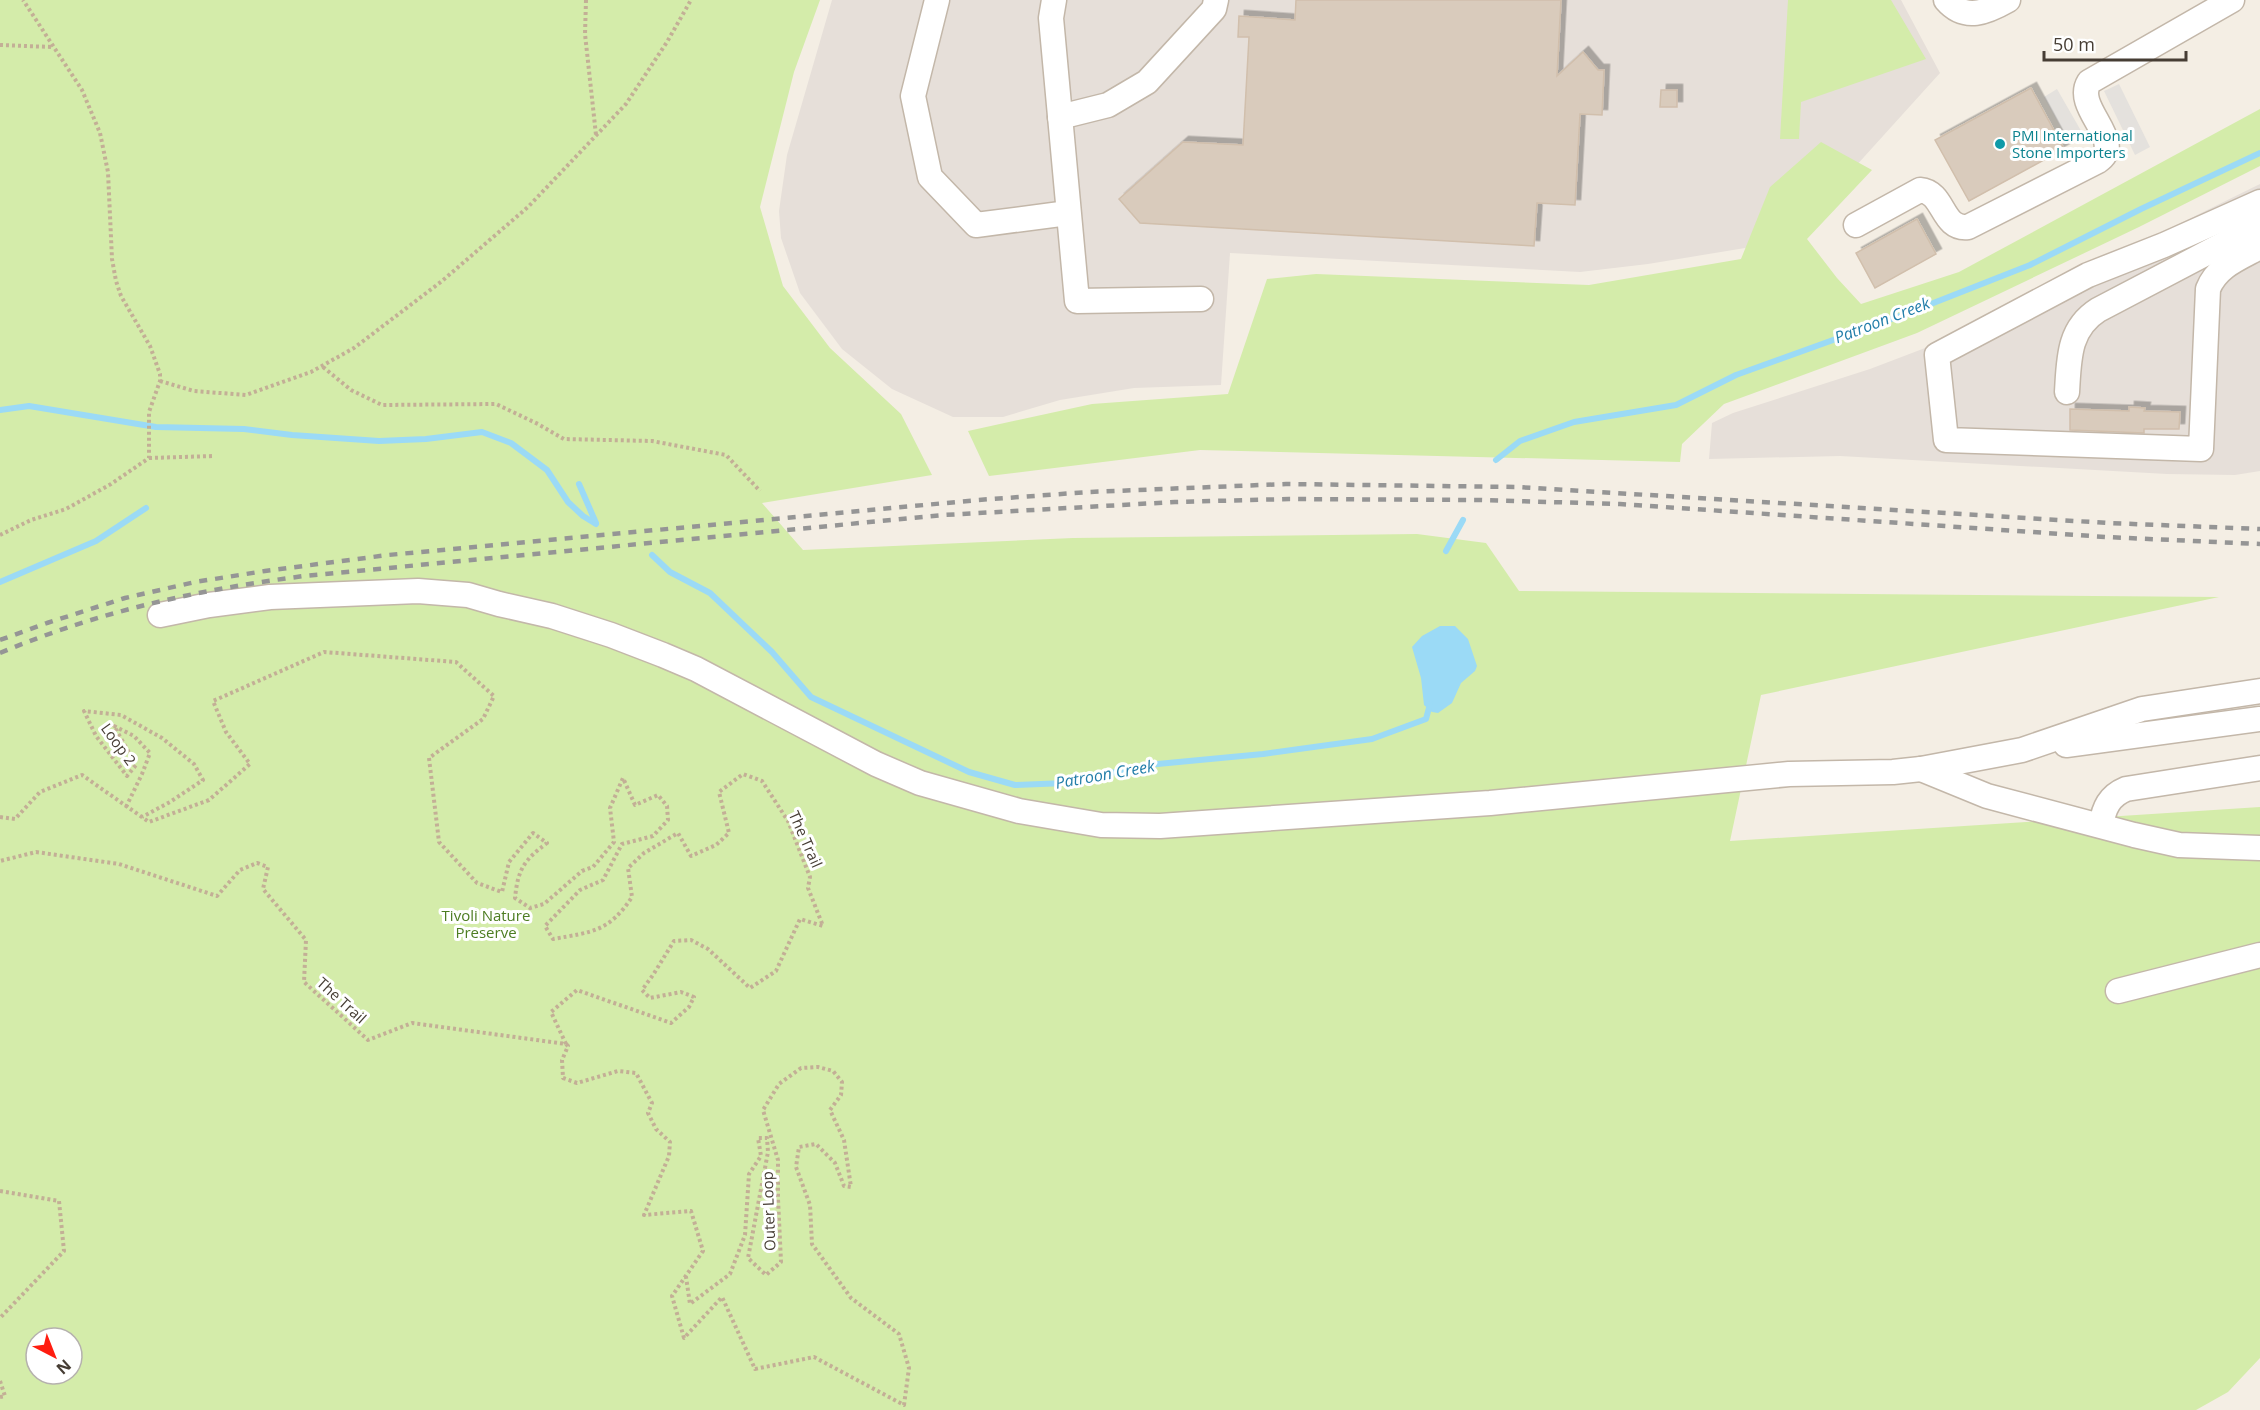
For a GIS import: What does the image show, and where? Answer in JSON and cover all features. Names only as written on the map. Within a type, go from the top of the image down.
[{"type":"street","points":[[937,0],[914,96],[930,177],[976,225],[1068,213]]},
{"type":"street","points":[[1054,0],[1051,18],[1077,301],[1201,299]]},
{"type":"street","points":[[1060,117],[1108,105],[1147,82],[1214,9],[1216,0]]},
{"type":"street","points":[[1946,0],[1960,11],[1973,14],[1985,12],[2008,0]]},
{"type":"street","points":[[1856,225],[1920,190],[1933,194],[1952,224],[1961,228],[1968,227],[2101,159],[2107,145],[2087,101],[2086,88],[2091,80],[2225,2]]},
{"type":"street","points":[[2260,202],[2164,245],[2088,275],[1937,355],[1946,440],[2201,449],[2208,289],[2215,275],[2222,268],[2260,247]]},
{"type":"street","points":[[2067,392],[2071,344],[2086,318],[2260,225]]},
{"type":"street","points":[[160,615],[209,605],[270,597],[418,591],[468,595],[552,616],[663,655],[696,669],[867,759],[920,783],[1019,811],[1101,825],[1160,826],[1490,803],[1789,774],[1921,769],[2022,750],[2260,719]]},
{"type":"street","points":[[2022,750],[2142,709],[2260,691]]},
{"type":"street","points":[[2101,825],[2107,804],[2115,795],[2126,789],[2260,768]]},
{"type":"street","points":[[1921,769],[1987,796],[2180,845],[2260,848]]},
{"type":"street","points":[[2118,991],[2260,955]]},
{"type":"path","points":[[23,0],[82,90],[100,133],[108,172],[112,259],[116,281],[125,304],[150,346],[160,374],[160,381],[149,412],[149,458]]},
{"type":"path","points":[[586,0],[585,34],[596,135]]},
{"type":"path","points":[[160,381],[194,391],[246,394],[289,381],[323,367],[354,348],[505,229],[634,93],[691,0]]},
{"type":"path","points":[[0,45],[53,47]]},
{"type":"path","points":[[323,367],[351,390],[382,405],[496,404],[564,439],[652,441],[726,455],[760,491]]},
{"type":"path","points":[[0,535],[31,520],[66,509],[111,484],[149,458],[214,456]]},
{"type":"path","name":"The Trail","points":[[142,817],[149,822],[209,800],[250,764],[226,732],[213,701],[324,652],[456,662],[494,696],[483,719],[429,758],[439,842],[477,884],[502,892],[509,862],[533,833],[547,843],[528,857],[518,877],[515,898],[530,908],[544,904],[582,871],[593,867],[614,842],[610,808],[623,778],[635,804],[658,795],[663,800],[667,806],[668,820],[653,836],[622,844],[603,880],[580,890],[545,926],[553,939],[594,932],[620,916],[632,897],[628,868],[644,853],[678,832],[691,856],[716,845],[729,833],[719,792],[743,774],[762,781],[788,821],[810,877],[808,888],[823,926],[800,919],[776,970],[750,988],[708,949],[691,940],[675,941],[642,990],[650,998],[681,992],[694,997],[689,1007],[671,1023],[577,990],[551,1012],[566,1044]]},
{"type":"path","name":"Loop 2","points":[[126,807],[150,753],[134,736],[114,726],[136,765],[127,776],[96,736],[84,711],[121,715],[162,738],[194,764],[199,772],[203,780],[142,817]]},
{"type":"path","points":[[0,817],[15,819],[40,792],[82,775],[142,817]]},
{"type":"path","name":"The Trail","points":[[0,861],[36,852],[119,864],[217,896],[240,870],[257,863],[268,867],[263,890],[306,940],[304,982],[368,1040],[412,1023],[566,1044]]},
{"type":"path","name":"Outer Loop","points":[[566,1044],[568,1046],[562,1060],[562,1078],[577,1083],[618,1071],[636,1073],[652,1102],[648,1113],[656,1129],[670,1142],[669,1156],[644,1215],[691,1211],[703,1251],[672,1296],[684,1338],[722,1297],[755,1369],[814,1357],[904,1405],[909,1368],[899,1334],[851,1298],[812,1244],[810,1205],[796,1167],[799,1147],[816,1144],[835,1163],[844,1186],[851,1187],[844,1140],[830,1110],[841,1095],[842,1082],[833,1071],[818,1067],[801,1068],[778,1084],[763,1110],[778,1160],[782,1262],[766,1275],[748,1258],[768,1152],[767,1138],[758,1138],[761,1156],[749,1174],[746,1235],[730,1275],[690,1305],[686,1276]]},
{"type":"path","points":[[0,1191],[59,1201],[64,1251],[0,1318]]},
{"type":"path","points":[[0,1381],[5,1396],[0,1397]]},
{"type":"shaded area","points":[[832,0],[1901,0],[1940,73],[1845,178],[1767,240],[1745,248],[1648,264],[1580,272],[1230,253],[1221,385],[1134,388],[1060,400],[1003,417],[953,417],[892,389],[842,349],[800,293],[781,238],[779,211],[787,155]]},
{"type":"shaded area","points":[[2119,84],[2150,147],[2135,155],[2104,91]]},
{"type":"shaded area","points":[[2057,89],[2084,136],[2070,144],[2044,97]]},
{"type":"shaded area","points":[[2260,184],[2260,471],[2235,475],[2167,474],[1840,456],[1709,459],[1712,423],[1733,413],[1870,369],[1933,345]]},
{"type":"green space","name":"Tivoli Nature Preserve","points":[[0,0],[820,0],[794,72],[760,207],[783,286],[830,348],[901,414],[932,475],[762,503],[803,550],[1073,538],[1417,534],[1486,543],[1519,591],[2219,597],[1761,695],[1730,841],[2260,807],[2260,1358],[2228,1392],[2196,1410],[0,1410]]},
{"type":"green space","points":[[1788,0],[1891,0],[1926,59],[1801,102],[1799,139],[1780,139]]},
{"type":"green space","points":[[2260,109],[2260,166],[2139,227],[1917,333],[1724,404],[1682,444],[1680,462],[1200,450],[989,476],[968,431],[1092,404],[1228,394],[1267,279],[1316,274],[1589,285],[1741,259],[1770,187],[1821,142],[1872,170],[1807,239],[1837,278],[1861,304],[1959,272]]},
{"type":"water","points":[[1440,626],[1455,626],[1468,639],[1477,666],[1475,671],[1461,683],[1452,703],[1438,713],[1432,712],[1424,705],[1421,678],[1412,647],[1422,636]]},
{"type":"building","points":[[1296,0],[1561,0],[1557,76],[1583,52],[1598,70],[1604,70],[1602,115],[1580,114],[1575,205],[1537,203],[1534,246],[1140,223],[1119,199],[1183,142],[1243,145],[1249,37],[1238,37],[1239,16],[1295,20]]},
{"type":"building","name":"PMI International Stone Importers","points":[[2031,88],[2064,149],[1969,201],[1935,140]]},
{"type":"building","points":[[1661,90],[1677,90],[1677,107],[1660,107]]},
{"type":"building","points":[[1917,219],[1936,254],[1875,288],[1856,253]]},
{"type":"building","points":[[2129,407],[2145,408],[2144,411],[2180,412],[2179,429],[2144,429],[2144,433],[2070,430],[2070,409],[2129,411]]},
{"type":"waterway","name":"Patroon Creek","points":[[1496,460],[1520,441],[1574,422],[1676,405],[1736,375],[1908,313],[2030,265],[2260,153]]},
{"type":"waterway","points":[[0,410],[29,406],[156,427],[244,429],[379,441],[426,439],[482,432],[511,443],[547,470],[568,502],[596,524]]},
{"type":"waterway","name":"Patroon Creek","points":[[579,484],[596,523]]},
{"type":"waterway","name":"Patroon Creek","points":[[0,582],[96,541],[146,508]]},
{"type":"waterway","name":"Patroon Creek","points":[[1446,551],[1463,520]]},
{"type":"waterway","name":"Patroon Creek","points":[[652,555],[670,572],[710,593],[772,652],[811,697],[969,772],[1015,785],[1066,783],[1147,765],[1263,754],[1372,739],[1426,719],[1430,704]]},
{"type":"railway","points":[[0,640],[125,598],[195,582],[265,571],[388,555],[978,500],[1089,492],[1286,484],[1517,487],[2108,523],[2260,529]]},
{"type":"railway","points":[[0,653],[75,625],[149,604],[225,588],[304,576],[944,515],[1175,502],[1289,499],[1478,500],[1620,504],[2106,537],[2260,544]]},
{"type":"place","name":"PMI International Stone Importers","points":[[2000,144]]}]
